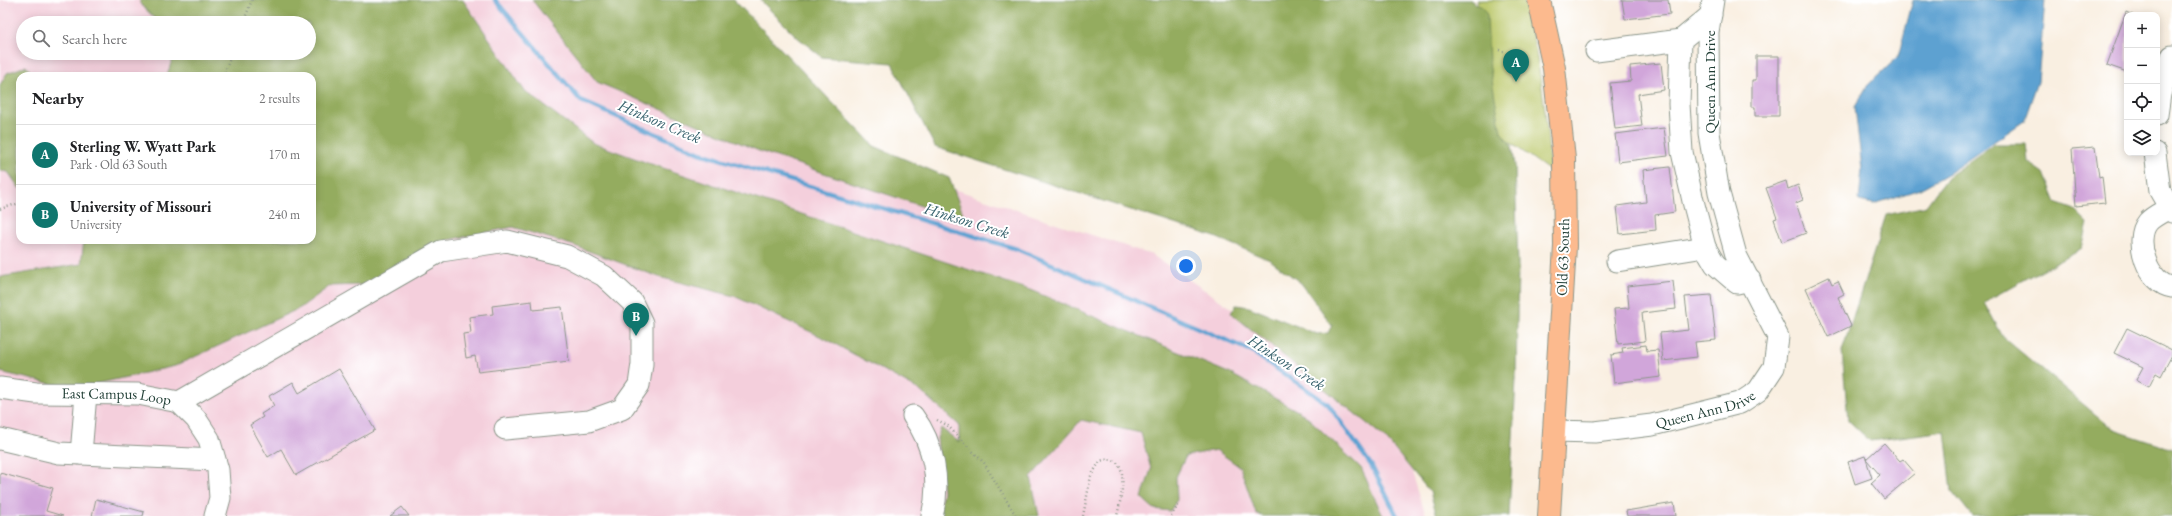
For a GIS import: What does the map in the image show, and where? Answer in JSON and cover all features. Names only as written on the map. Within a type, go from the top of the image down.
[{"type":"main road","name":"Old 63 South","points":[[1539,0],[1554,68],[1564,158],[1565,246],[1549,516]]},
{"type":"street","name":"Queen Ann Drive","points":[[1554,431],[1595,432],[1652,425],[1740,403],[1758,391],[1774,367],[1778,337],[1736,254],[1719,193],[1709,133],[1708,32],[1712,8]]},
{"type":"street","points":[[1596,51],[1681,40],[1712,8]]},
{"type":"street","points":[[1681,40],[1678,104],[1682,152],[1705,247],[1715,264],[1737,283],[1750,280]]},
{"type":"street","points":[[2160,94],[2172,56]]},
{"type":"street","points":[[2155,156],[2160,191],[2171,210],[2149,221],[2142,235],[2142,252],[2149,268],[2159,281],[2172,287]]},
{"type":"street","points":[[179,402],[441,251],[507,241],[567,256],[604,276],[632,302],[642,323],[642,364],[639,386],[622,409],[589,421],[505,429]]},
{"type":"street","points":[[1617,261],[1705,247]]},
{"type":"street","name":"East Campus Loop","points":[[0,388],[36,393],[138,394],[179,402],[196,419],[209,439],[218,470],[220,498],[215,516]]},
{"type":"street","points":[[81,454],[86,394]]},
{"type":"street","points":[[915,419],[922,430],[931,452],[935,476],[935,503],[932,516]]},
{"type":"street","points":[[0,439],[59,453],[215,460]]},
{"type":"path","points":[[246,16],[252,0]]},
{"type":"path","points":[[1499,50],[1506,52],[1510,62],[1517,66]]},
{"type":"path","points":[[225,72],[229,60]]},
{"type":"path","points":[[0,209],[16,204]]},
{"type":"path","points":[[915,419],[934,419],[947,425],[984,463],[1016,516]]},
{"type":"path","points":[[1083,516],[1094,469],[1100,461],[1111,458],[1117,460],[1122,469],[1120,501],[1117,516]]},
{"type":"path","points":[[1171,516],[1179,504]]},
{"type":"shaded area","points":[[0,0],[543,0],[600,71],[1152,255],[1394,416],[1426,516],[0,516]]},
{"type":"green space","points":[[140,0],[463,0],[524,90],[593,143],[645,162],[1030,290],[1231,374],[1305,415],[1361,468],[1383,516],[1262,516],[1256,513],[1240,467],[1216,450],[1186,456],[1176,477],[1177,500],[1170,511],[1154,509],[1142,498],[1151,469],[1141,433],[1081,420],[1031,477],[1039,516],[938,516],[943,491],[937,438],[941,428],[959,442],[959,425],[919,390],[826,339],[734,296],[659,277],[575,246],[513,227],[448,240],[362,285],[330,286],[300,308],[175,366],[74,389],[0,372],[0,277],[81,264],[84,244],[316,244],[316,72],[168,72],[172,60],[316,60],[316,16],[153,16],[140,4]]},
{"type":"green space","points":[[532,0],[734,0],[874,146],[949,178],[964,216],[954,217],[759,151],[597,82]]},
{"type":"green space","points":[[760,0],[1470,0],[1482,7],[1487,15],[1489,63],[1501,132],[1512,146],[1515,165],[1518,265],[1516,379],[1509,516],[1437,516],[1430,492],[1385,438],[1231,313],[1236,305],[1249,307],[1317,334],[1328,333],[1332,325],[1301,283],[1270,260],[1215,237],[935,147],[892,63],[822,57],[797,37]]},
{"type":"green space","points":[[1477,0],[1524,0],[1542,85],[1550,171],[1497,133]]},
{"type":"green space","points":[[26,66],[31,72],[16,72],[16,183],[8,172],[0,171],[0,85],[7,73]]},
{"type":"green space","points":[[1994,144],[2026,144],[2028,162],[2044,173],[2056,203],[2075,210],[2088,223],[2082,248],[1984,302],[2003,337],[2114,430],[2172,449],[2172,516],[1972,516],[1952,491],[1945,431],[1870,441],[1848,420],[1842,351],[1886,215],[1926,206],[1947,177]]},
{"type":"water","points":[[1913,0],[2045,0],[2038,81],[2024,121],[1950,172],[1920,189],[1874,204],[1859,201],[1862,169],[1855,107],[1867,86],[1898,57]]},
{"type":"building","points":[[1622,0],[1668,0],[1670,14],[1625,19]]},
{"type":"building","points":[[2124,18],[2124,71],[2107,65]]},
{"type":"building","points":[[1756,56],[1779,56],[1779,116],[1755,116],[1755,107],[1752,107],[1752,80],[1756,80]]},
{"type":"building","points":[[1661,63],[1664,90],[1638,94],[1642,126],[1615,129],[1610,83],[1631,81],[1630,66]]},
{"type":"building","points":[[1664,128],[1668,156],[1618,162],[1615,134]]},
{"type":"building","points":[[2095,147],[2099,177],[2102,176],[2105,203],[2076,206],[2072,149]]},
{"type":"building","points":[[1670,167],[1675,212],[1655,215],[1656,230],[1620,234],[1617,206],[1646,202],[1643,170]]},
{"type":"building","points":[[1786,181],[1788,189],[1798,185],[1803,200],[1796,203],[1806,233],[1782,242],[1774,219],[1777,218],[1766,188]]},
{"type":"building","points":[[1829,277],[1832,284],[1838,281],[1844,294],[1838,297],[1851,326],[1828,337],[1806,288]]},
{"type":"building","points":[[1673,281],[1676,309],[1642,313],[1645,341],[1618,344],[1614,309],[1629,308],[1627,286]]},
{"type":"building","points":[[1711,295],[1716,340],[1695,342],[1697,357],[1663,361],[1660,333],[1689,330],[1685,297]]},
{"type":"building","points":[[532,301],[533,310],[562,307],[569,361],[478,372],[475,356],[466,358],[463,334],[471,333],[469,317],[493,314],[492,306]]},
{"type":"building","points":[[2127,328],[2172,350],[2172,355],[2161,376],[2156,373],[2149,387],[2136,380],[2143,367],[2114,353]]},
{"type":"building","points":[[1646,345],[1647,351],[1658,350],[1661,377],[1614,383],[1611,355],[1623,353],[1622,348]]},
{"type":"building","points":[[339,369],[375,430],[296,475],[281,449],[268,457],[250,425],[263,417],[261,414],[274,406],[269,396],[293,382],[299,393]]},
{"type":"building","points":[[1884,443],[1900,461],[1903,459],[1915,473],[1884,499],[1871,483],[1880,475],[1866,459]]},
{"type":"building","points":[[1865,456],[1872,478],[1855,484],[1848,462]]},
{"type":"building","points":[[0,473],[53,488],[46,511],[63,516],[0,516]]},
{"type":"building","points":[[96,499],[144,512],[143,516],[92,516]]},
{"type":"building","points":[[1674,503],[1676,516],[1627,516],[1626,511]]},
{"type":"building","points":[[402,507],[409,516],[390,516]]},
{"type":"waterway","name":"Hinkson Creek","points":[[495,0],[581,101],[700,153],[1017,249],[1251,351],[1328,404],[1371,465],[1397,516]]},
{"type":"place","name":"Sterling W. Wyatt Park","points":[[1516,82]]},
{"type":"place","name":"University of Missouri","points":[[636,336]]}]
